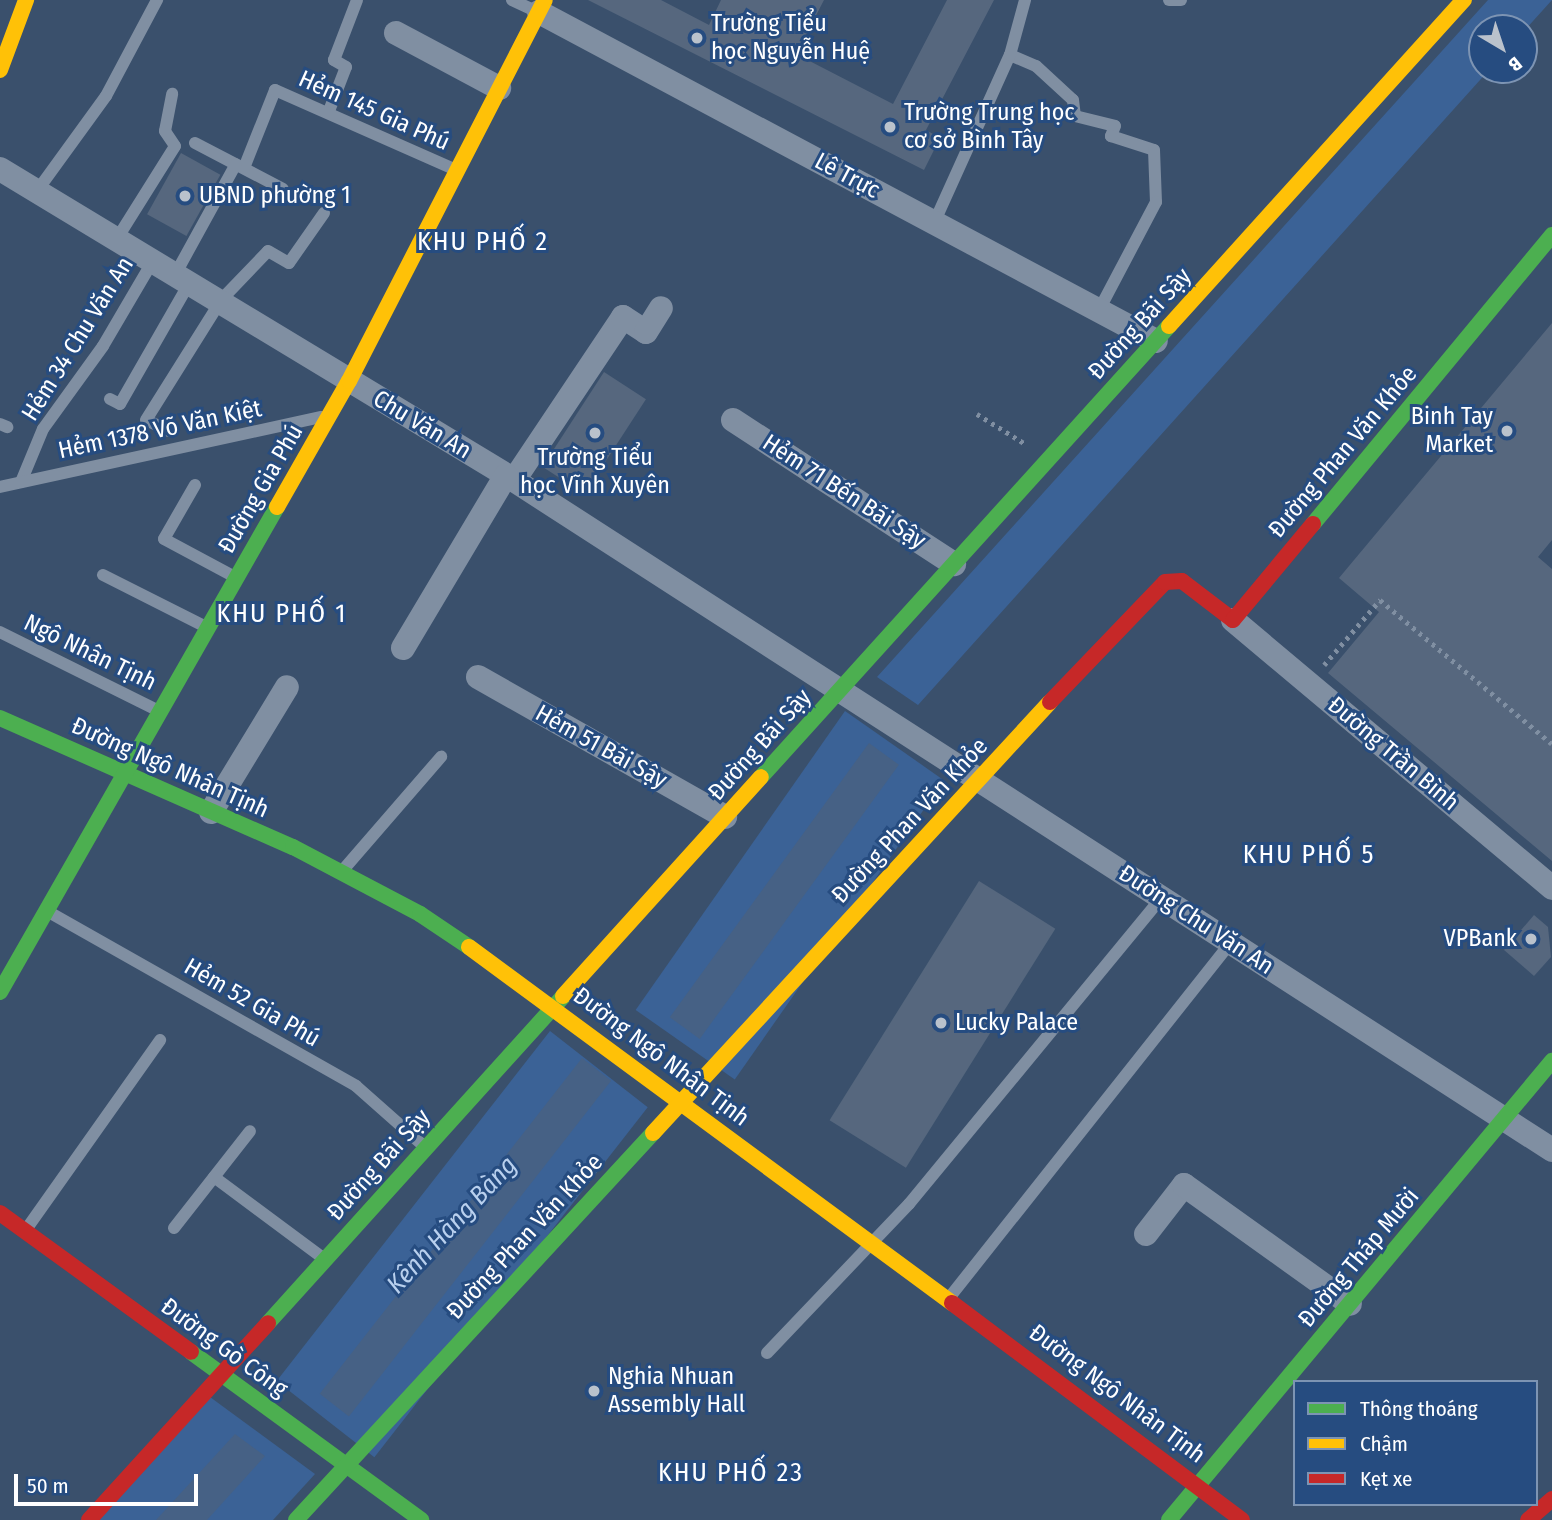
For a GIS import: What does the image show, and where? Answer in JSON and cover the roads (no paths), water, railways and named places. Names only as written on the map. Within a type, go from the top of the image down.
[{"type":"street","points":[[0,70],[26,0]]},
{"type":"street","name":"Đường Bãi Sậy","points":[[89,1520],[1464,0]]},
{"type":"street","name":"Đường Gia Phú","points":[[0,992],[349,381],[542,6]]},
{"type":"street","name":"Lê Trực","points":[[542,6],[934,223],[1156,341]]},
{"type":"street","points":[[396,33],[499,88]]},
{"type":"street","name":"Chu Văn An","points":[[0,169],[222,299],[349,381],[510,478],[840,689]]},
{"type":"street","name":"Đường Phan Văn Khỏe","points":[[296,1520],[1157,587],[1175,580],[1189,584],[1233,620],[1552,235]]},
{"type":"street","points":[[403,648],[510,478],[623,317],[646,332],[661,308]]},
{"type":"street","name":"Hẻm 71 Bến Bãi Sậy","points":[[733,420],[954,564]]},
{"type":"street","name":"Đường Trần Bình","points":[[1233,620],[1552,888]]},
{"type":"street","name":"Hẻm 51 Bãi Sậy","points":[[478,677],[725,817]]},
{"type":"street","points":[[211,812],[287,687]]},
{"type":"street","name":"Đường Chu Văn An","points":[[840,689],[1503,1121],[1552,1150]]},
{"type":"street","name":"Đường Ngô Nhân Tịnh","points":[[0,718],[343,871],[420,914],[554,1006],[1200,1485],[1242,1520]]},
{"type":"street","name":"Đường Tháp Mười","points":[[1169,1520],[1552,1060]]},
{"type":"street","points":[[1146,1234],[1184,1185],[1350,1304]]},
{"type":"street","name":"Đường Gò Công","points":[[0,1213],[421,1520]]},
{"type":"street","points":[[1528,1520],[1552,1499]]},
{"type":"lane","points":[[37,191],[106,96],[157,0]]},
{"type":"lane","points":[[329,111],[346,67],[334,60],[357,0]]},
{"type":"lane","points":[[512,0],[542,6]]},
{"type":"lane","points":[[934,223],[1010,55],[1025,0]]},
{"type":"lane","points":[[1169,0],[1181,0]]},
{"type":"lane","points":[[1010,55],[1036,66],[1073,100],[1075,116],[1115,126],[1111,136],[1154,149],[1159,188],[1156,202],[1099,310]]},
{"type":"lane","name":"Hẻm 145 Gia Phú","points":[[240,166],[275,90],[306,106],[329,111],[457,170]]},
{"type":"lane","points":[[118,237],[175,146],[164,131],[172,94]]},
{"type":"lane","points":[[195,143],[284,189]]},
{"type":"lane","points":[[110,400],[120,404],[240,166]]},
{"type":"lane","points":[[169,431],[146,420],[222,299],[268,251],[289,263],[324,213]]},
{"type":"lane","name":"Hẻm 34 Chu Văn An","points":[[21,482],[43,429],[103,346],[154,258]]},
{"type":"lane","name":"Hẻm 1378 Võ Văn Kiệt","points":[[0,486],[330,415]]},
{"type":"lane","points":[[195,485],[164,539],[237,578]]},
{"type":"lane","points":[[103,575],[209,628]]},
{"type":"lane","name":"Ngô Nhân Tịnh","points":[[0,632],[161,712]]},
{"type":"lane","points":[[343,871],[441,757]]},
{"type":"lane","points":[[767,1353],[872,1242],[1161,898]]},
{"type":"lane","name":"Hẻm 52 Gia Phú","points":[[47,910],[356,1086],[426,1148]]},
{"type":"lane","points":[[949,1298],[1230,943]]},
{"type":"lane","points":[[25,1231],[160,1040]]},
{"type":"lane","points":[[174,1228],[250,1131]]},
{"type":"lane","points":[[214,1177],[325,1259]]},
{"type":"water","points":[[869,743],[899,765],[700,1039],[670,1017]]},
{"type":"water","name":"Kênh Hàng Bàng","points":[[582,1058],[611,1081],[349,1416],[320,1394]]},
{"type":"water","points":[[235,1434],[265,1456],[207,1520],[156,1520]]},
{"type":"place","name":"Trường Tiểu học Nguyễn Huệ","points":[[697,38]]},
{"type":"place","name":"Trường Trung học cơ sở Bình Tây","points":[[890,127]]},
{"type":"place","name":"UBND phường 1","points":[[185,196]]},
{"type":"place","name":"Binh Tay Market","points":[[1507,431]]},
{"type":"place","name":"Trường Tiểu học Vĩnh Xuyên","points":[[595,433]]},
{"type":"place","name":"VPBank","points":[[1531,939]]},
{"type":"place","name":"Lucky Palace","points":[[941,1023]]},
{"type":"place","name":"Nghia Nhuan Assembly Hall","points":[[594,1391]]},
{"type":"district","name":"KHU PHỐ 2","points":[[483,242]]},
{"type":"district","name":"KHU PHỐ 1","points":[[282,614]]},
{"type":"district","name":"KHU PHỐ 5","points":[[1309,855]]},
{"type":"district","name":"KHU PHỐ 23","points":[[731,1473]]}]
